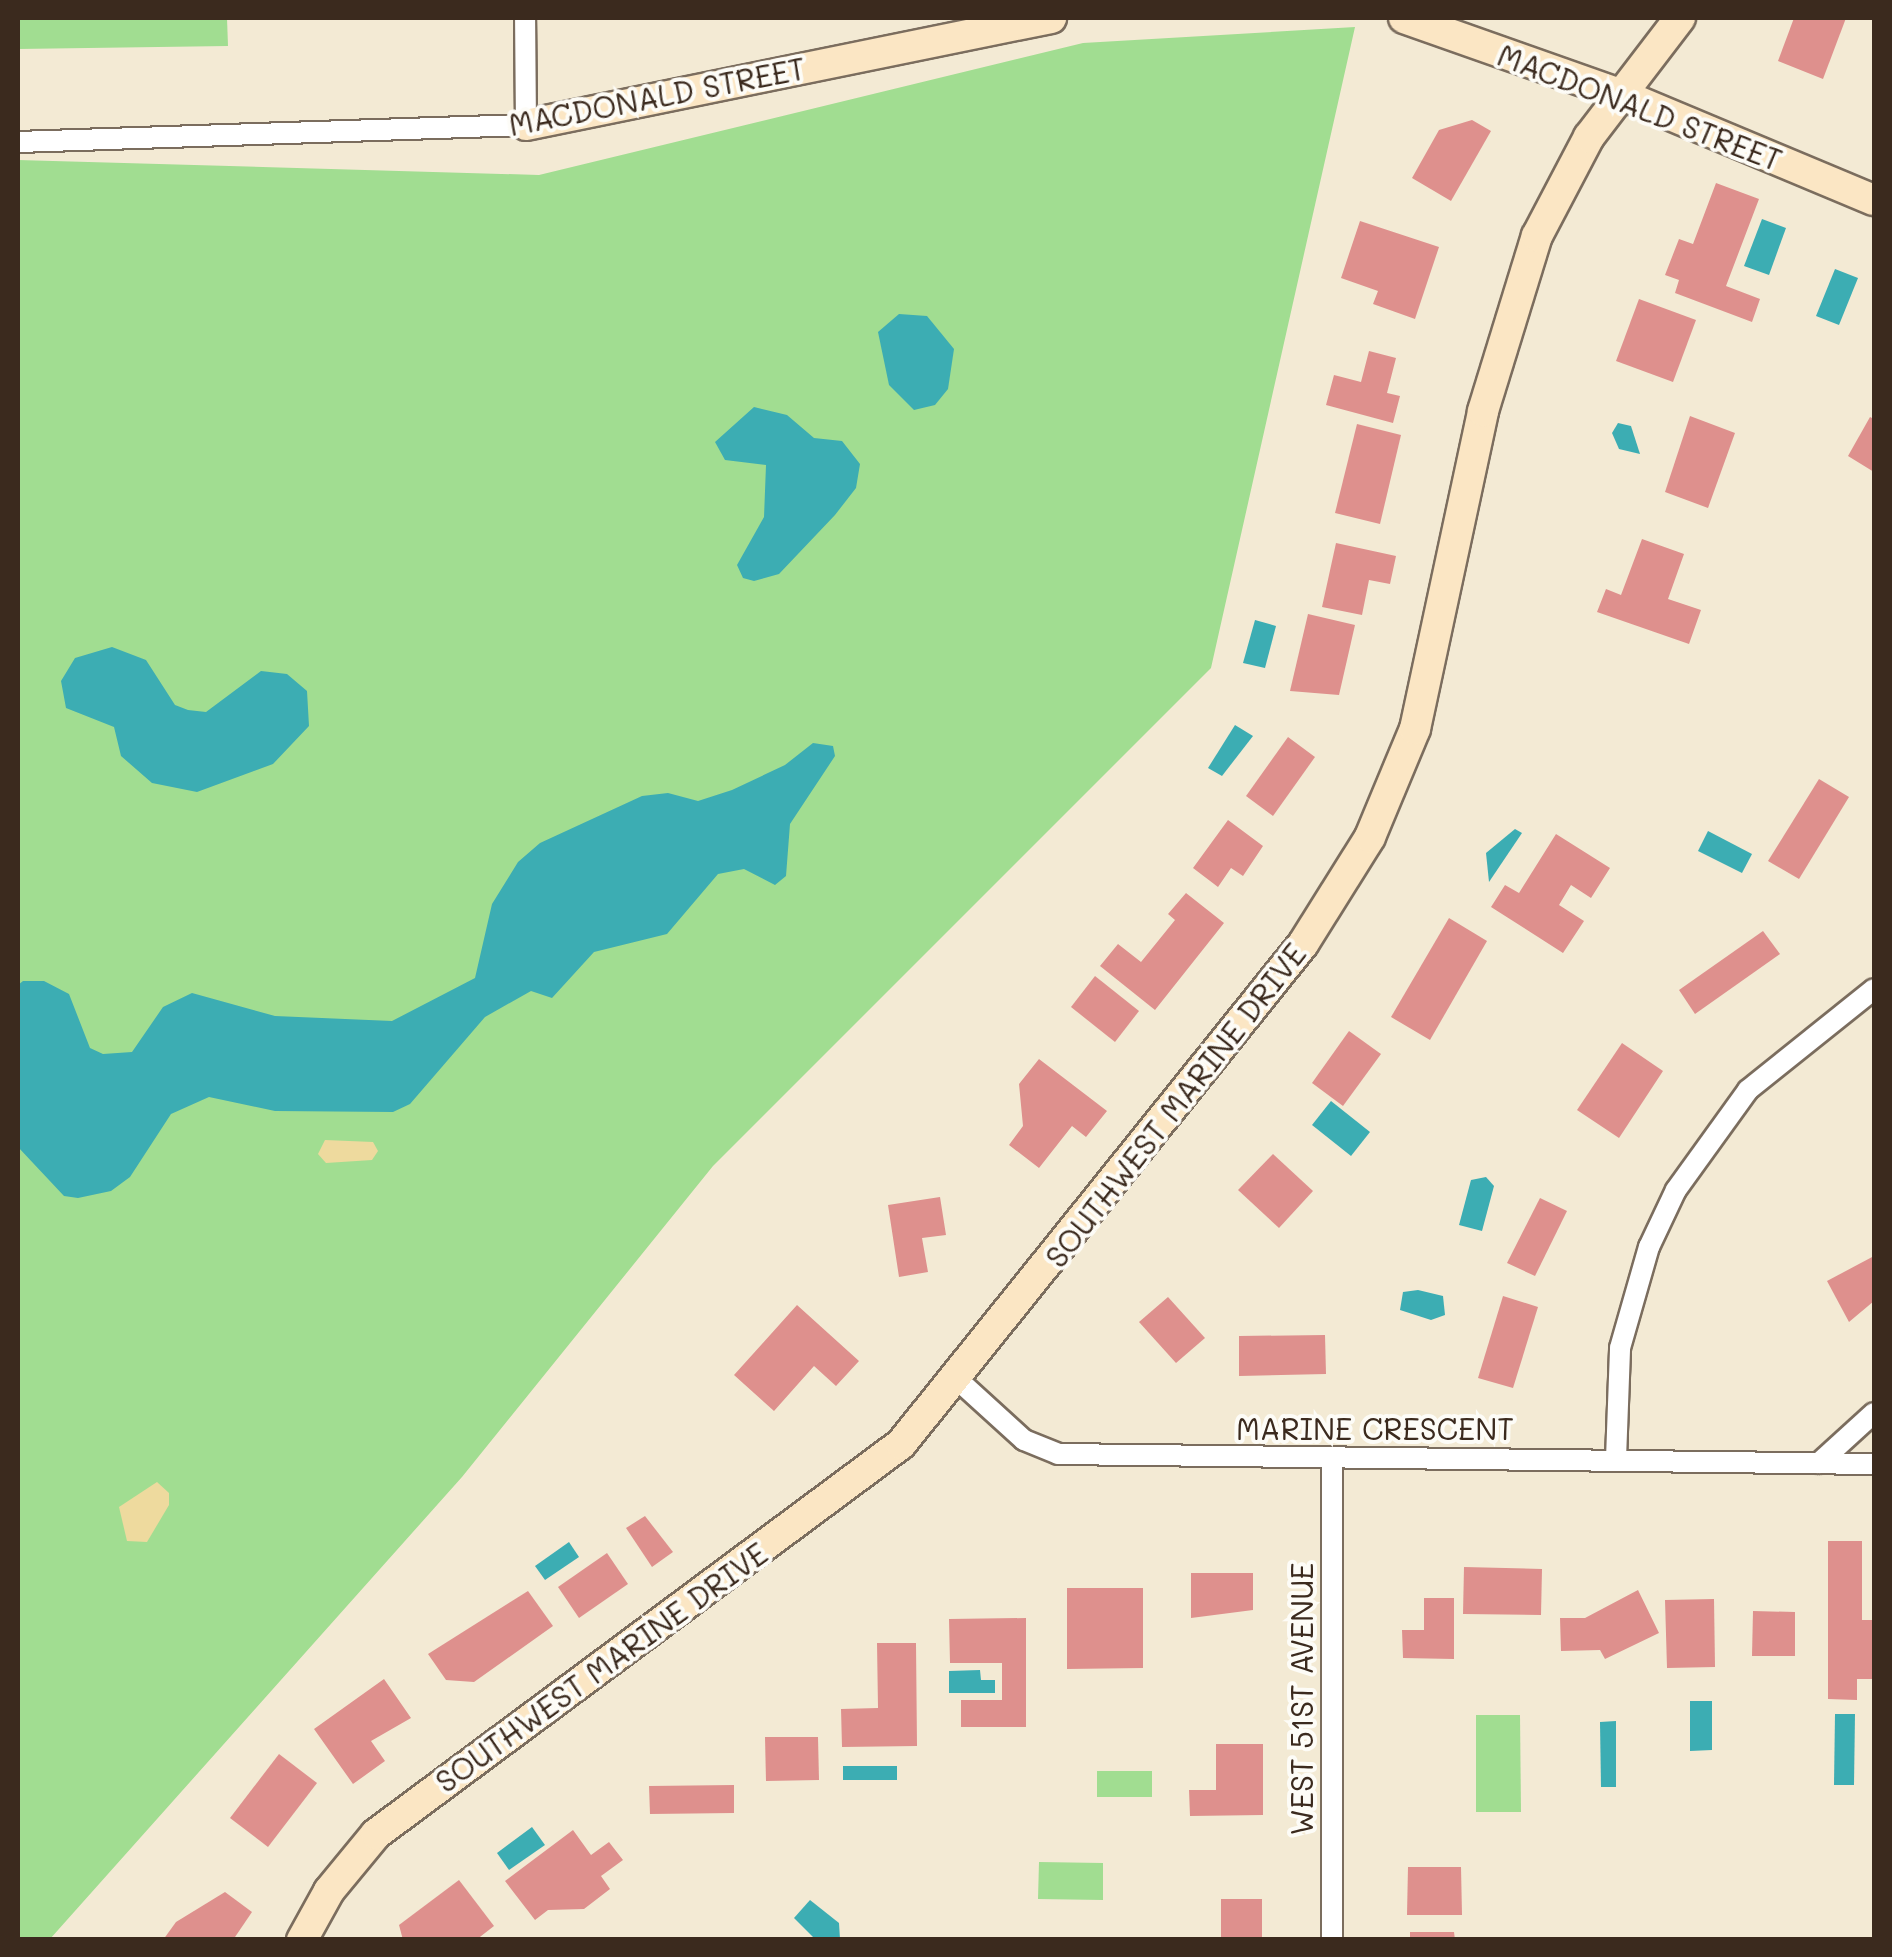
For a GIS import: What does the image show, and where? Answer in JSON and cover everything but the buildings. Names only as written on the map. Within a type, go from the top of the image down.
[{"type":"main road","name":"MACDONALD STREET","points":[[526,125],[1051,18]]},
{"type":"main road","name":"MACDONALD STREET","points":[[1404,18],[1620,94],[1874,200]]},
{"type":"main road","name":"SOUTHWEST MARINE DRIVE","points":[[302,1940],[329,1891],[376,1834],[829,1502],[901,1444],[958,1380],[1302,944],[1370,837],[1415,729],[1483,411],[1516,290],[1561,184],[1620,94],[1680,18]]},
{"type":"street","points":[[524,18],[526,125]]},
{"type":"street","name":"MACDONALD STREET","points":[[18,142],[526,125]]},
{"type":"street","points":[[1616,1460],[1620,1348],[1649,1247],[1676,1190],[1748,1090],[1874,989]]},
{"type":"street","name":"MARINE CRESCENT","points":[[958,1380],[1024,1440],[1058,1454],[1874,1464]]},
{"type":"street","points":[[1819,1463],[1874,1413]]},
{"type":"street","name":"WEST 51ST AVENUE","points":[[1332,1458],[1332,1940]]},
{"type":"green space","points":[[18,18],[227,18],[228,46],[18,49]]},
{"type":"green space","points":[[1355,27],[1211,668],[713,1166],[462,1477],[50,1939],[18,1939],[18,160],[539,175],[1083,43]]},
{"type":"green space","points":[[1476,1715],[1520,1715],[1521,1812],[1476,1812]]},
{"type":"green space","points":[[1097,1771],[1152,1771],[1152,1797],[1097,1797]]},
{"type":"green space","points":[[1039,1862],[1103,1863],[1103,1900],[1038,1899]]},
{"type":"sand","points":[[325,1140],[373,1142],[378,1151],[372,1160],[326,1163],[318,1154]]},
{"type":"sand","points":[[157,1482],[169,1493],[169,1505],[147,1542],[127,1541],[119,1507]]},
{"type":"water","points":[[1762,219],[1786,228],[1769,275],[1744,266]]},
{"type":"water","points":[[1835,269],[1858,278],[1839,325],[1816,316]]},
{"type":"water","points":[[899,314],[927,316],[954,349],[948,389],[935,405],[914,410],[889,385],[878,332]]},
{"type":"water","points":[[754,407],[787,415],[814,438],[842,441],[860,464],[856,488],[835,515],[779,574],[754,581],[743,578],[737,565],[764,517],[766,465],[725,460],[715,442]]},
{"type":"water","points":[[1618,423],[1631,426],[1640,454],[1619,449],[1612,433]]},
{"type":"water","points":[[1255,620],[1276,626],[1265,668],[1243,663]]},
{"type":"water","points":[[112,647],[146,660],[175,705],[188,710],[206,712],[261,671],[287,674],[307,691],[309,726],[273,764],[197,792],[152,783],[121,756],[114,727],[66,708],[61,681],[75,658]]},
{"type":"water","points":[[1235,725],[1253,736],[1222,776],[1208,768]]},
{"type":"water","points":[[813,743],[833,746],[835,756],[790,824],[786,876],[775,885],[744,869],[718,874],[667,934],[594,952],[552,998],[531,991],[485,1017],[410,1104],[393,1112],[275,1111],[209,1097],[171,1114],[130,1177],[111,1191],[78,1198],[64,1196],[18,1147],[18,985],[23,981],[44,981],[69,994],[90,1048],[103,1054],[132,1052],[163,1007],[192,993],[275,1016],[392,1021],[475,978],[492,904],[518,862],[540,843],[642,796],[668,793],[698,801],[732,790],[785,765]]},
{"type":"water","points":[[1515,829],[1522,833],[1489,882],[1486,853]]},
{"type":"water","points":[[1708,831],[1752,854],[1742,873],[1698,851]]},
{"type":"water","points":[[1331,1101],[1370,1132],[1351,1156],[1312,1125]]},
{"type":"water","points":[[1486,1177],[1494,1186],[1482,1231],[1459,1225],[1471,1180]]},
{"type":"water","points":[[1418,1290],[1443,1296],[1445,1315],[1431,1320],[1400,1310],[1403,1292]]},
{"type":"water","points":[[569,1542],[579,1557],[545,1580],[535,1566]]},
{"type":"water","points":[[980,1670],[981,1680],[995,1680],[995,1693],[949,1693],[949,1671]]},
{"type":"water","points":[[1690,1701],[1712,1701],[1712,1750],[1690,1751]]},
{"type":"water","points":[[1835,1714],[1855,1714],[1854,1785],[1834,1785]]},
{"type":"water","points":[[1616,1721],[1616,1787],[1601,1787],[1600,1722]]},
{"type":"water","points":[[843,1766],[897,1766],[897,1780],[843,1780]]},
{"type":"water","points":[[532,1827],[545,1845],[509,1870],[497,1853]]},
{"type":"water","points":[[810,1900],[839,1923],[840,1939],[815,1939],[794,1918]]}]
